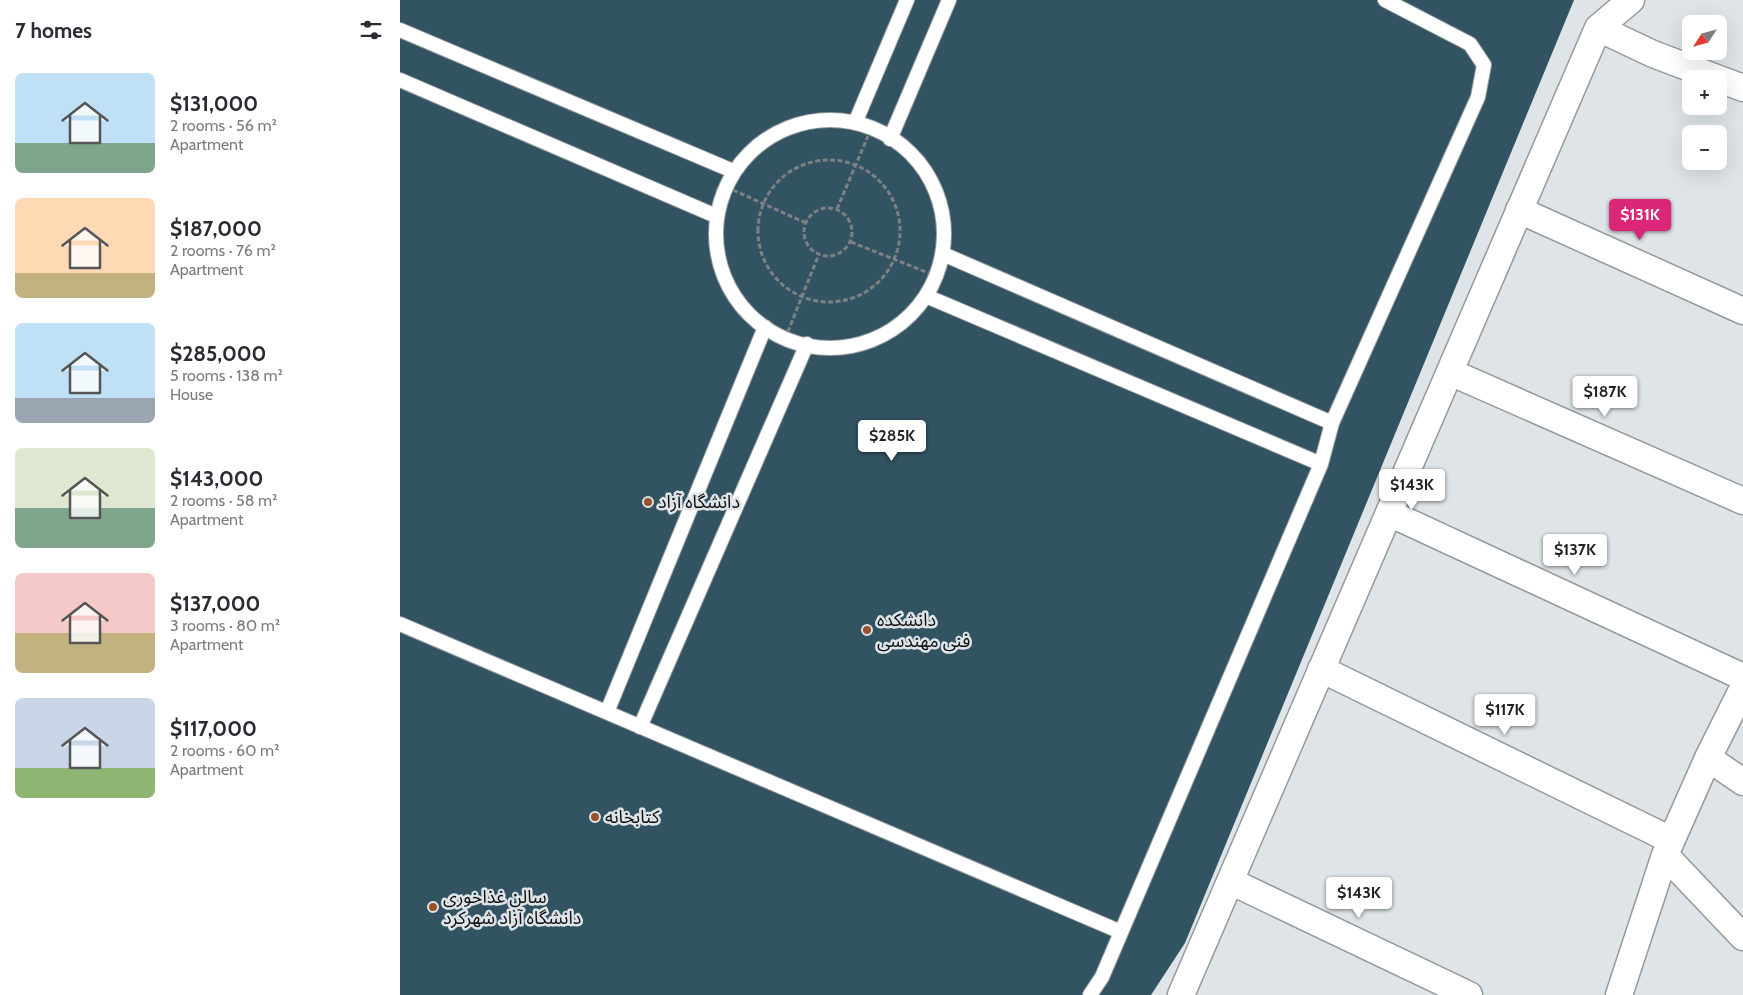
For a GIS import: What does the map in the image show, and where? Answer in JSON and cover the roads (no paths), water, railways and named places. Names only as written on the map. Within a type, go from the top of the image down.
[{"type":"street","points":[[1181,995],[1598,28],[1631,0]]},
{"type":"street","points":[[1598,28],[1654,54],[1696,70]]},
{"type":"street","points":[[1727,82],[1743,88]]},
{"type":"street","points":[[1520,210],[1743,310]]},
{"type":"street","points":[[1450,372],[1743,501]]},
{"type":"street","points":[[1389,513],[1743,677]]},
{"type":"street","points":[[1321,669],[1668,847],[1743,936]]},
{"type":"street","points":[[1619,995],[1668,847],[1708,758],[1743,688]]},
{"type":"street","points":[[1708,758],[1743,782]]},
{"type":"street","points":[[1230,881],[1469,995]]},
{"type":"lane","points":[[854,123],[907,0]]},
{"type":"lane","points":[[890,139],[949,0]]},
{"type":"lane","points":[[1090,995],[1102,977],[1320,464],[1332,423],[1478,97],[1484,65],[1470,44],[1385,0]]},
{"type":"lane","points":[[400,30],[733,171]]},
{"type":"lane","points":[[400,80],[716,216]]},
{"type":"lane","points":[[833,119],[854,123],[871,127],[905,148],[930,178],[942,215],[943,254],[936,276],[926,296],[900,325],[866,343],[827,348],[789,341],[756,321],[730,291],[717,255],[716,216],[725,187],[733,171],[760,142],[794,124],[833,119]]},
{"type":"lane","points":[[943,254],[1332,423]]},
{"type":"lane","points":[[926,296],[1320,464]]},
{"type":"lane","points":[[606,712],[764,326]]},
{"type":"lane","points":[[640,727],[806,344]]},
{"type":"lane","points":[[400,624],[1121,932]]},
{"type":"place","name":"دانشگاه آزاد","points":[[648,502]]},
{"type":"place","name":"دانشکده فنی مهندسی","points":[[867,630]]},
{"type":"place","name":"کتابخانه","points":[[595,817]]},
{"type":"place","name":"سالن غذاخوری دانشگاه آزاد شهرکرد","points":[[433,907]]}]
